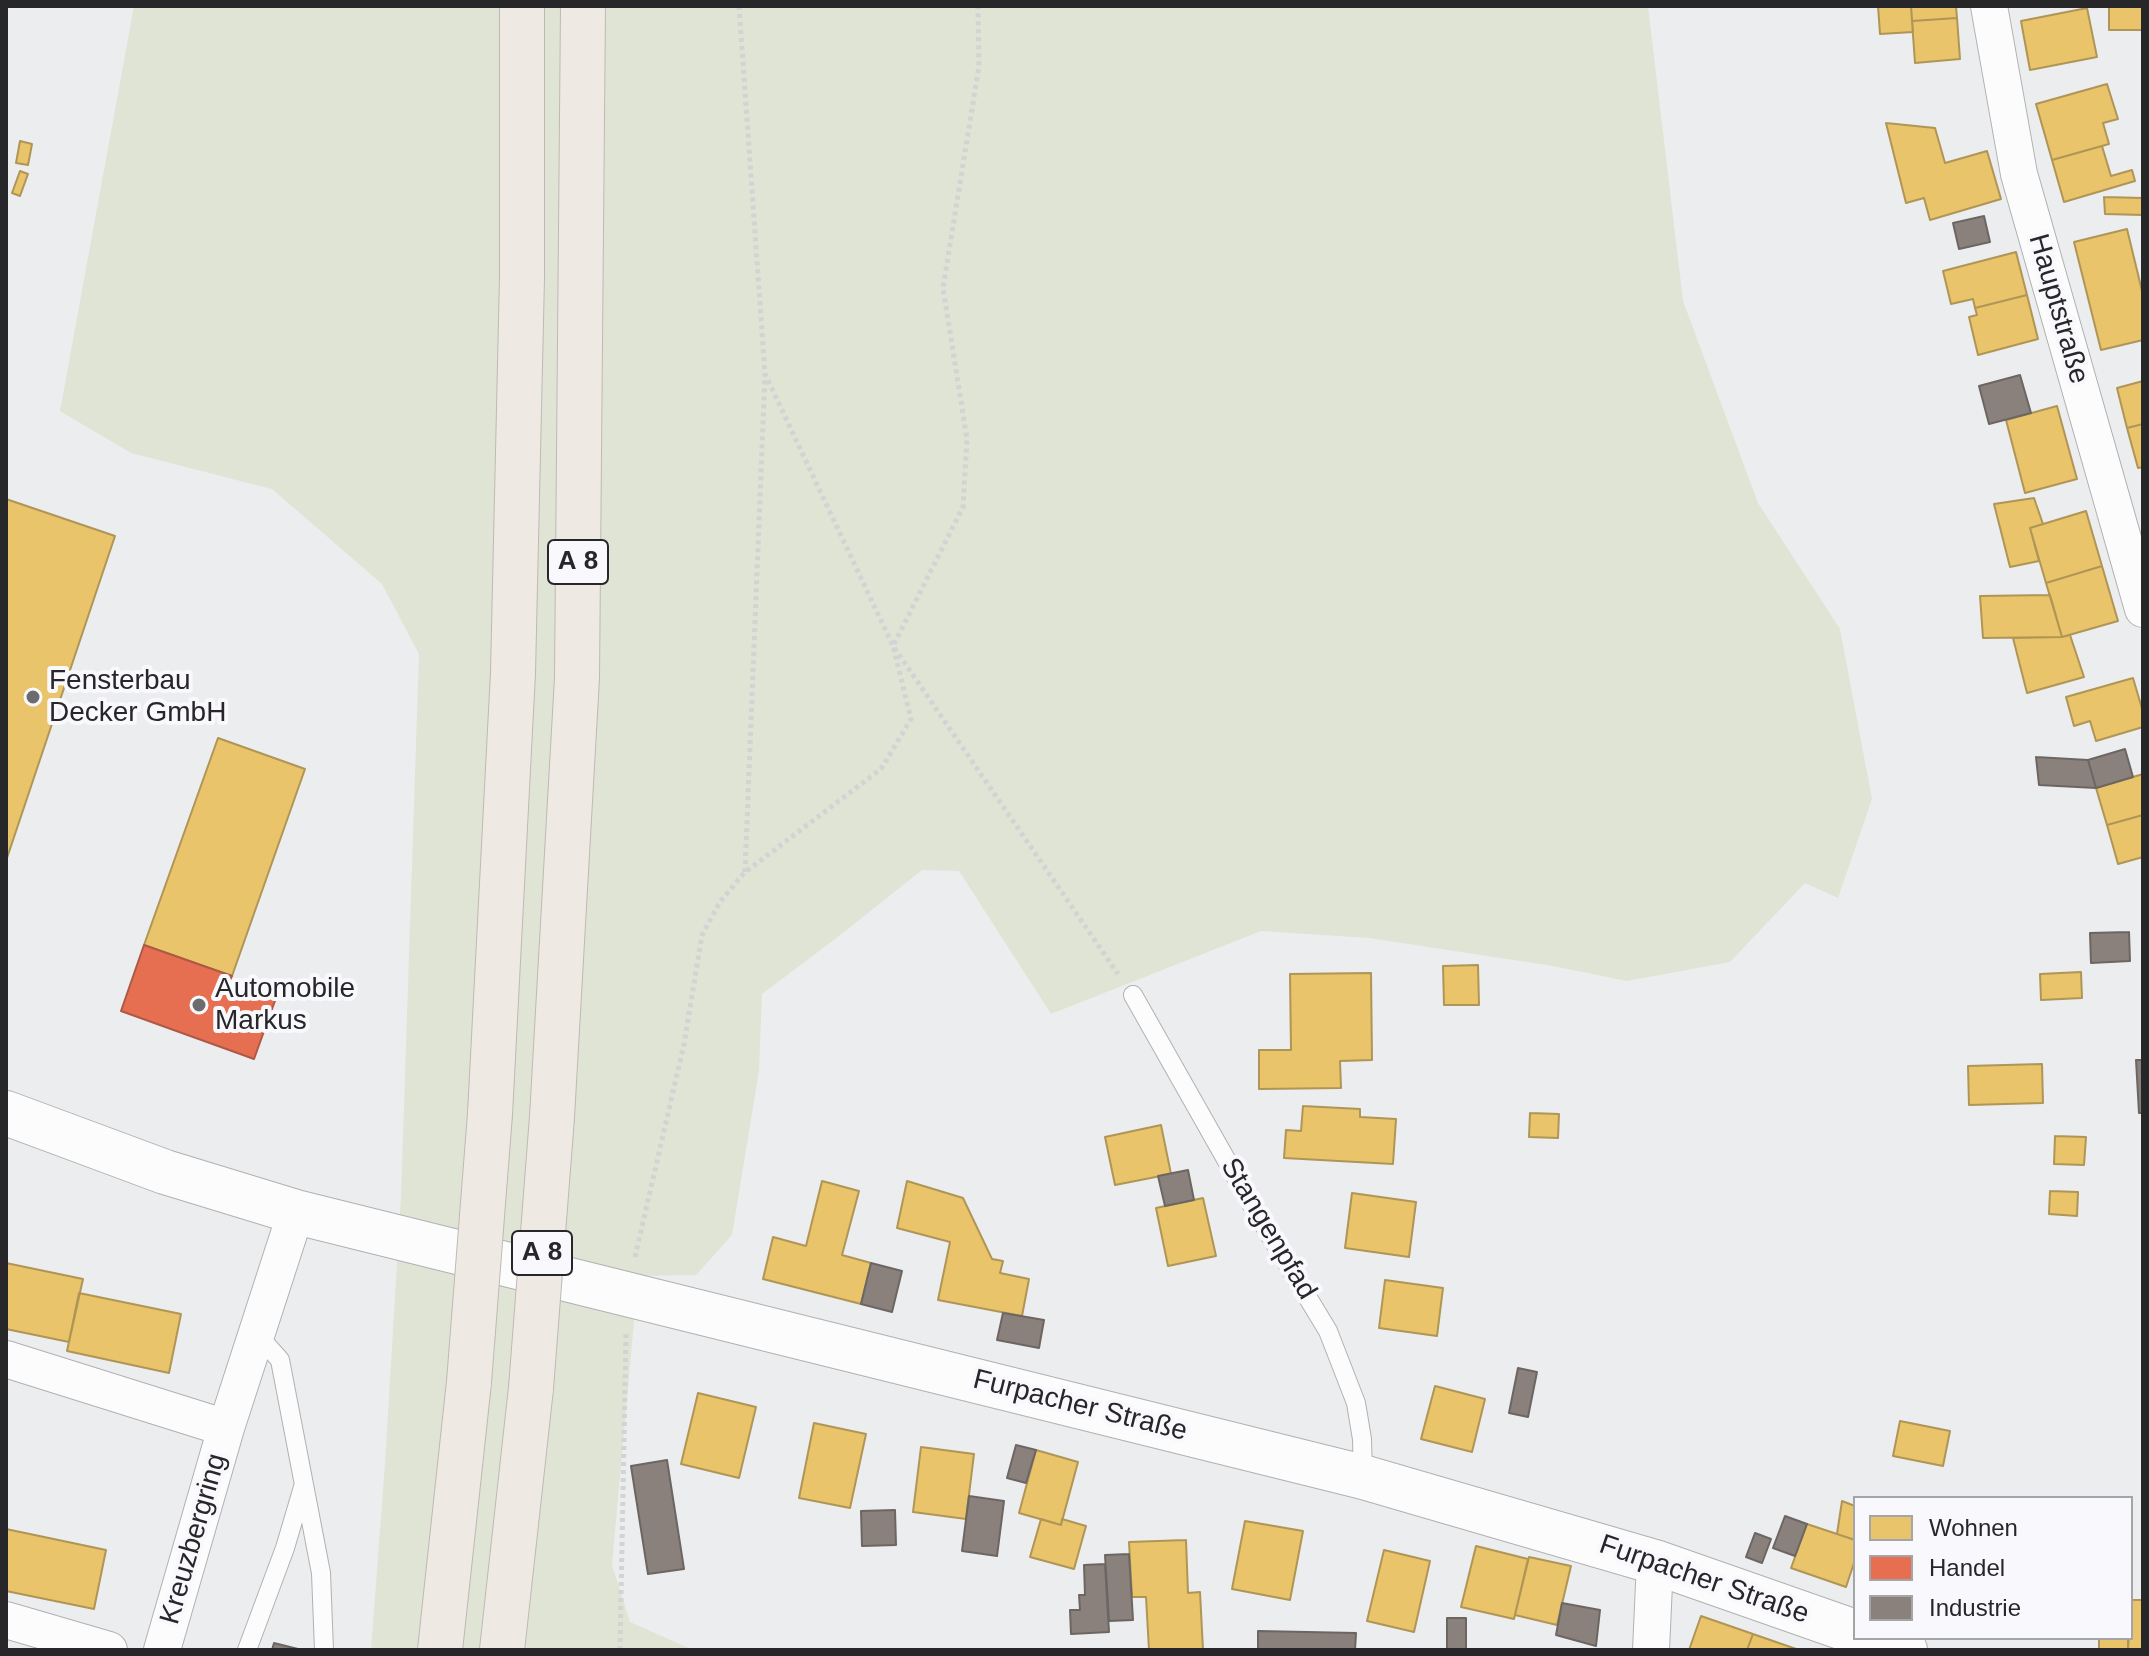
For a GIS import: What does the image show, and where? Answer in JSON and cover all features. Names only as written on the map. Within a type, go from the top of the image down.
[{"type":"highway","name":"A 8","points":[[440,1650],[469,1382],[490,1114],[513,673],[521,292],[522,6]]},
{"type":"highway","name":"A 8","points":[[502,1650],[531,1388],[552,1117],[577,678],[583,6]]},
{"type":"street","name":"Hauptstraße","points":[[1989,6],[2019,174],[2143,609]]},
{"type":"street","name":"Furpacher Straße","points":[[6,1113],[165,1172],[296,1212],[1363,1477],[1655,1562],[1853,1631]]},
{"type":"street","name":"Kreuzbergring","points":[[162,1650],[255,1332],[296,1212]]},
{"type":"street","name":"Kreuzbergring","points":[[6,1359],[226,1428]]},
{"type":"street","points":[[1651,1650],[1655,1562]]},
{"type":"street","points":[[6,1620],[109,1650]]},
{"type":"street","points":[[1878,1640],[1905,1650]]},
{"type":"lane","name":"Stangenpfad","points":[[1133,995],[1253,1207],[1328,1331],[1356,1403],[1362,1439],[1363,1477]]},
{"type":"lane","points":[[255,1332],[280,1360],[321,1573],[324,1650]]},
{"type":"lane","points":[[247,1650],[285,1548],[304,1484]]},
{"type":"path","points":[[739,6],[765,374],[744,873]]},
{"type":"path","points":[[620,1650],[627,1292],[684,1044],[702,935],[720,902],[744,873],[881,769],[911,719],[893,646],[963,507],[967,439],[943,288],[979,66],[978,6]]},
{"type":"path","points":[[765,374],[893,646],[1133,995]]},
{"type":"green space","points":[[134,6],[1648,6],[1683,301],[1758,503],[1840,629],[1872,799],[1838,898],[1805,883],[1730,962],[1627,981],[1553,966],[1369,938],[1261,931],[1051,1014],[959,871],[922,870],[762,994],[759,1071],[732,1235],[696,1275],[638,1276],[612,1565],[630,1622],[693,1650],[371,1650],[401,1196],[419,654],[382,584],[272,489],[131,453],[60,411]]},
{"type":"building: Wohnen","points":[[1878,6],[1911,6],[1913,32],[1880,34]]},
{"type":"building: Wohnen","points":[[1911,6],[1956,6],[1957,18],[1912,21]]},
{"type":"building: Wohnen","points":[[2109,6],[2143,6],[2143,30],[2109,30]]},
{"type":"building: Wohnen","points":[[2087,8],[2097,57],[2030,70],[2021,21]]},
{"type":"building: Wohnen","points":[[1957,18],[1960,59],[1915,63],[1912,21]]},
{"type":"building: Wohnen","points":[[2107,84],[2118,119],[2103,123],[2109,144],[2052,160],[2036,104]]},
{"type":"building: Wohnen","points":[[1886,123],[1935,128],[1945,163],[1987,151],[2001,199],[1930,220],[1924,198],[1906,203]]},
{"type":"building: Wohnen","points":[[20,141],[32,144],[28,165],[16,163]]},
{"type":"building: Wohnen","points":[[2102,146],[2111,176],[2132,170],[2135,181],[2064,202],[2052,160]]},
{"type":"building: Wohnen","points":[[20,171],[28,174],[20,196],[12,193]]},
{"type":"building: Wohnen","points":[[2104,197],[2143,198],[2143,215],[2105,214]]},
{"type":"building: Wohnen","points":[[2127,229],[2143,295],[2143,340],[2101,350],[2074,242]]},
{"type":"building: Wohnen","points":[[2016,252],[2027,295],[1975,308],[1973,299],[1951,304],[1943,271]]},
{"type":"building: Wohnen","points":[[2027,295],[2038,339],[1978,355],[1969,317],[1977,315],[1975,308]]},
{"type":"building: Wohnen","points":[[2143,381],[2143,424],[2127,428],[2117,388]]},
{"type":"building: Wohnen","points":[[2057,406],[2077,479],[2025,493],[2006,420]]},
{"type":"building: Wohnen","points":[[2143,424],[2143,467],[2138,468],[2127,428]]},
{"type":"building: Wohnen","points":[[2034,498],[2043,524],[2030,528],[2039,561],[2010,567],[1994,504]]},
{"type":"building: Wohnen","name":"Fensterbau Decker GmbH","points":[[6,499],[115,536],[7,858],[6,858]]},
{"type":"building: Wohnen","points":[[2086,511],[2102,566],[2046,583],[2030,528]]},
{"type":"building: Wohnen","points":[[2102,566],[2118,621],[2062,637],[2046,583]]},
{"type":"building: Wohnen","points":[[2050,595],[2062,637],[1983,638],[1980,596]]},
{"type":"building: Wohnen","points":[[2070,635],[2084,677],[2027,693],[2013,638]]},
{"type":"building: Wohnen","points":[[2133,678],[2143,712],[2143,727],[2096,741],[2090,721],[2074,726],[2066,697]]},
{"type":"building: Wohnen","points":[[218,738],[305,769],[232,976],[144,945]]},
{"type":"building: Wohnen","points":[[2143,774],[2143,815],[2107,825],[2096,788]]},
{"type":"building: Wohnen","points":[[2143,815],[2143,857],[2118,864],[2107,825]]},
{"type":"building: Wohnen","points":[[1478,965],[1479,1005],[1444,1005],[1443,966]]},
{"type":"building: Wohnen","points":[[2081,972],[2082,998],[2041,1000],[2040,974]]},
{"type":"building: Wohnen","points":[[1371,973],[1372,1060],[1340,1061],[1341,1088],[1259,1089],[1259,1050],[1291,1050],[1290,974]]},
{"type":"building: Wohnen","points":[[2042,1064],[2043,1103],[1969,1105],[1968,1066]]},
{"type":"building: Wohnen","points":[[1303,1106],[1360,1109],[1360,1117],[1396,1119],[1393,1164],[1284,1158],[1286,1130],[1301,1131]]},
{"type":"building: Wohnen","points":[[1530,1113],[1559,1114],[1558,1138],[1529,1137]]},
{"type":"building: Wohnen","points":[[1161,1125],[1171,1174],[1115,1185],[1105,1137]]},
{"type":"building: Wohnen","points":[[2055,1136],[2086,1137],[2084,1165],[2054,1164]]},
{"type":"building: Wohnen","points":[[822,1181],[859,1191],[842,1255],[871,1263],[861,1304],[763,1279],[773,1237],[806,1246]]},
{"type":"building: Wohnen","points":[[907,1181],[963,1198],[992,1259],[1003,1261],[1000,1273],[1029,1279],[1022,1316],[938,1300],[950,1242],[897,1228]]},
{"type":"building: Wohnen","points":[[2050,1191],[2078,1192],[2077,1216],[2049,1214]]},
{"type":"building: Wohnen","points":[[1352,1193],[1416,1202],[1409,1257],[1345,1248]]},
{"type":"building: Wohnen","points":[[1203,1198],[1216,1256],[1168,1266],[1156,1208]]},
{"type":"building: Wohnen","points":[[6,1263],[83,1279],[69,1342],[6,1329]]},
{"type":"building: Wohnen","points":[[1385,1280],[1443,1288],[1437,1336],[1379,1328]]},
{"type":"building: Wohnen","points":[[79,1293],[181,1314],[169,1373],[67,1351]]},
{"type":"building: Wohnen","points":[[1435,1386],[1485,1399],[1472,1452],[1421,1439]]},
{"type":"building: Wohnen","points":[[698,1393],[756,1407],[739,1478],[681,1464]]},
{"type":"building: Wohnen","points":[[1900,1421],[1950,1431],[1943,1466],[1893,1456]]},
{"type":"building: Wohnen","points":[[814,1423],[866,1434],[850,1508],[799,1498]]},
{"type":"building: Wohnen","points":[[921,1447],[974,1454],[966,1519],[913,1512]]},
{"type":"building: Wohnen","points":[[1036,1450],[1078,1462],[1061,1525],[1019,1513]]},
{"type":"building: Wohnen","points":[[1842,1501],[1853,1505],[1853,1539],[1837,1534]]},
{"type":"building: Wohnen","points":[[1041,1519],[1061,1525],[1062,1519],[1086,1526],[1074,1569],[1030,1557]]},
{"type":"building: Wohnen","points":[[1245,1521],[1303,1531],[1290,1600],[1232,1589]]},
{"type":"building: Wohnen","points":[[1807,1524],[1853,1539],[1853,1566],[1846,1587],[1791,1568]]},
{"type":"building: Wohnen","points":[[6,1529],[106,1550],[94,1609],[6,1591]]},
{"type":"building: Wohnen","points":[[1186,1540],[1188,1593],[1200,1592],[1203,1650],[1149,1650],[1146,1597],[1132,1597],[1129,1542]]},
{"type":"building: Wohnen","points":[[1476,1546],[1528,1559],[1514,1619],[1461,1607]]},
{"type":"building: Wohnen","points":[[1384,1550],[1430,1561],[1414,1632],[1367,1621]]},
{"type":"building: Wohnen","points":[[1529,1557],[1571,1566],[1557,1625],[1515,1615]]},
{"type":"building: Wohnen","points":[[2133,1600],[2143,1600],[2143,1650],[2128,1650],[2129,1640],[2133,1640]]},
{"type":"building: Wohnen","points":[[1701,1616],[1753,1634],[1747,1650],[1689,1650]]},
{"type":"building: Wohnen","points":[[1753,1634],[1799,1650],[1747,1650]]},
{"type":"building: Wohnen","points":[[2099,1640],[2128,1640],[2128,1650],[2099,1650]]},
{"type":"building: Handel","name":"Automobile Markus","points":[[144,945],[232,976],[229,982],[276,998],[254,1059],[121,1011]]},
{"type":"building: Industrie","points":[[1984,216],[1990,242],[1959,249],[1953,223]]},
{"type":"building: Industrie","points":[[2020,375],[2031,413],[1989,424],[1979,386]]},
{"type":"building: Industrie","points":[[2125,749],[2133,777],[2096,788],[2088,760]]},
{"type":"building: Industrie","points":[[2036,757],[2088,760],[2096,788],[2039,785]]},
{"type":"building: Industrie","points":[[2129,932],[2130,961],[2091,963],[2090,933]]},
{"type":"building: Industrie","points":[[2136,1060],[2143,1060],[2143,1113],[2139,1113]]},
{"type":"building: Industrie","points":[[1188,1170],[1194,1200],[1165,1206],[1158,1176]]},
{"type":"building: Industrie","points":[[871,1263],[902,1271],[892,1312],[861,1304]]},
{"type":"building: Industrie","points":[[1003,1313],[1044,1320],[1039,1348],[997,1340]]},
{"type":"building: Industrie","points":[[1518,1368],[1537,1372],[1528,1417],[1509,1413]]},
{"type":"building: Industrie","points":[[1016,1445],[1036,1450],[1026,1483],[1007,1478]]},
{"type":"building: Industrie","points":[[667,1460],[684,1569],[648,1574],[631,1466]]},
{"type":"building: Industrie","points":[[969,1496],[1004,1501],[997,1556],[962,1551]]},
{"type":"building: Industrie","points":[[895,1510],[896,1545],[862,1546],[861,1511]]},
{"type":"building: Industrie","points":[[1785,1516],[1807,1524],[1795,1556],[1773,1548]]},
{"type":"building: Industrie","points":[[1755,1533],[1771,1539],[1762,1563],[1746,1557]]},
{"type":"building: Industrie","points":[[1129,1554],[1133,1620],[1109,1621],[1105,1555]]},
{"type":"building: Industrie","points":[[1105,1564],[1109,1632],[1071,1634],[1070,1610],[1080,1610],[1079,1595],[1085,1595],[1084,1565]]},
{"type":"building: Industrie","points":[[1562,1603],[1600,1610],[1596,1646],[1556,1635]]},
{"type":"building: Industrie","points":[[1447,1618],[1466,1618],[1466,1650],[1447,1650]]},
{"type":"building: Industrie","points":[[1258,1631],[1356,1633],[1355,1650],[1258,1650]]},
{"type":"building: Industrie","points":[[274,1643],[302,1650],[272,1650]]},
{"type":"place","name":"Fensterbau Decker GmbH","points":[[33,697]]},
{"type":"place","name":"Automobile Markus","points":[[199,1005]]}]
